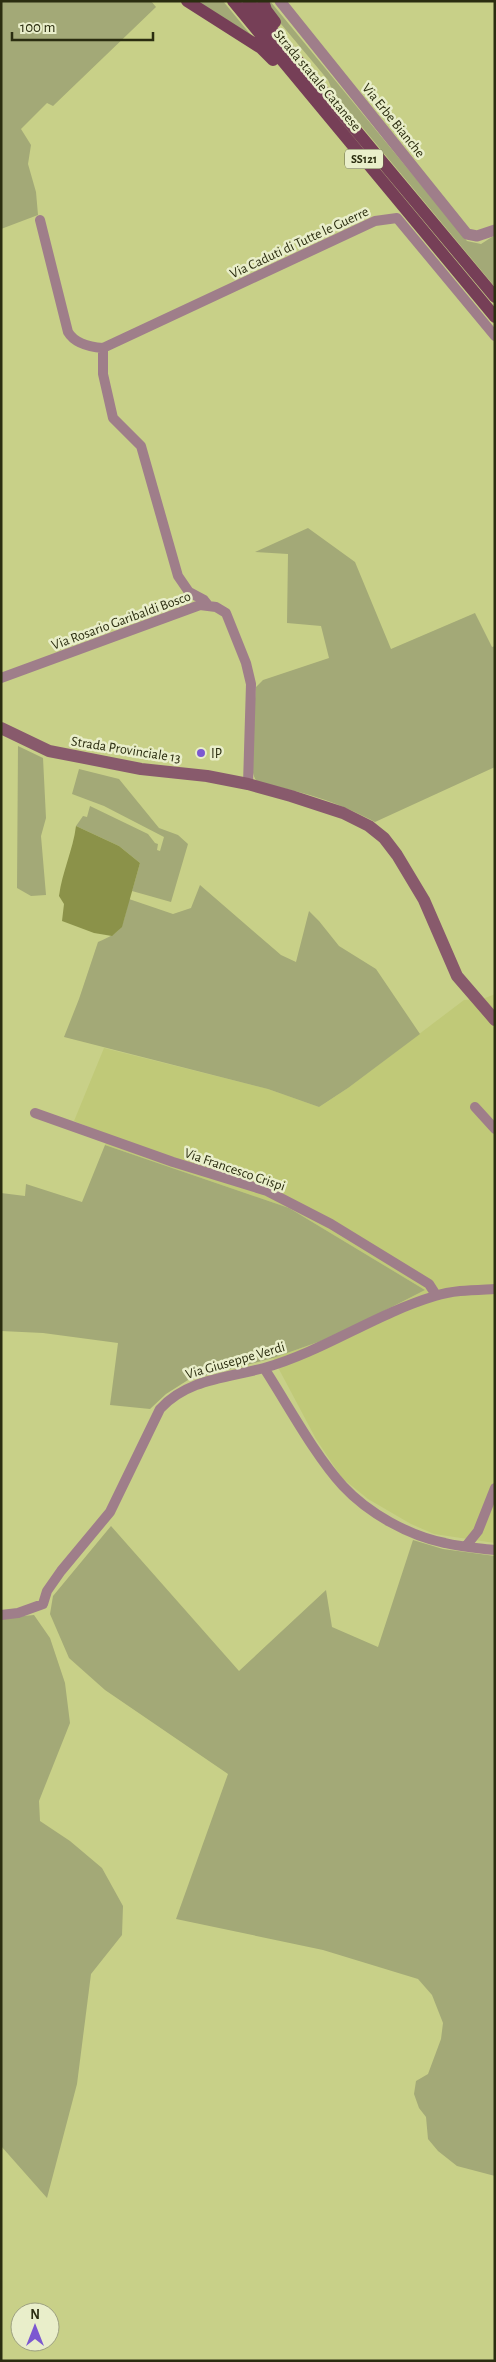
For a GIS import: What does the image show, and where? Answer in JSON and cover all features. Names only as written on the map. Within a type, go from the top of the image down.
[{"type":"main road","points":[[187,1],[261,48],[320,105]]},
{"type":"main road","name":"Strada statale Catanese","points":[[233,1],[495,317]]},
{"type":"main road","name":"Strada statale Catanese","points":[[248,1],[495,297]]},
{"type":"main road","points":[[263,1],[266,10],[278,26],[286,47]]},
{"type":"main road","name":"Strada Provinciale 13","points":[[1,728],[49,751],[141,769],[207,776],[248,784],[343,813],[369,826],[384,838],[397,855],[424,900],[457,976],[495,1020]]},
{"type":"street","name":"Via Erbe Bianche","points":[[280,1],[467,234],[476,236],[495,230]]},
{"type":"street","name":"Via Caduti di Tutte le Guerre","points":[[103,348],[375,221],[386,218],[397,218],[495,336]]},
{"type":"street","points":[[40,220],[68,332],[71,337],[80,342],[103,348],[103,374],[113,418],[141,446],[178,576],[189,592],[204,600],[208,606]]},
{"type":"street","name":"Via Rosario Garibaldi Bosco","points":[[1,678],[200,605],[226,613],[246,662],[251,684],[248,784]]},
{"type":"street","points":[[475,1107],[495,1129]]},
{"type":"street","name":"Via Francesco Crispi","points":[[35,1113],[173,1162],[267,1191],[331,1224],[429,1284],[436,1295]]},
{"type":"street","name":"Via Giuseppe Verdi","points":[[1,1615],[18,1613],[43,1604],[48,1591],[61,1571],[110,1512],[160,1409],[170,1398],[183,1390],[210,1380],[264,1368],[323,1347],[416,1302],[436,1295],[453,1291],[495,1289]]},
{"type":"street","points":[[264,1368],[303,1430],[343,1485],[372,1510],[417,1534],[445,1543],[495,1550]]},
{"type":"street","points":[[466,1546],[478,1531],[495,1488]]},
{"type":"shaded area","points":[[1,1],[151,1],[156,7],[53,106],[47,103],[21,129],[31,145],[28,164],[36,192],[38,215],[1,229]]},
{"type":"shaded area","points":[[196,1],[223,1],[255,40]]},
{"type":"shaded area","points":[[267,1],[270,1],[467,241],[481,244],[495,235],[495,287],[333,92],[328,80],[276,18]]},
{"type":"shaded area","points":[[308,528],[355,562],[391,649],[475,613],[492,647],[495,646],[495,767],[375,822],[346,808],[317,798],[257,782],[251,763],[251,736],[256,687],[263,680],[329,658],[321,626],[287,623],[288,554],[255,552]]},
{"type":"shaded area","points":[[18,746],[43,758],[46,818],[41,836],[46,895],[31,896],[17,888]]},
{"type":"shaded area","points":[[79,769],[119,779],[159,828],[178,835],[188,844],[171,902],[132,891],[140,863],[119,846],[76,826],[83,816],[87,817],[90,806],[148,834],[158,844],[157,850],[160,851],[164,837],[104,806],[72,794]]},
{"type":"shaded area","points":[[76,826],[119,846],[140,863],[122,927],[112,936],[94,933],[62,921],[64,904],[59,896]]},
{"type":"shaded area","points":[[200,885],[281,955],[296,962],[309,911],[339,946],[376,969],[420,1034],[348,1088],[319,1107],[268,1089],[64,1037],[98,942],[118,931],[123,922],[129,899],[173,914],[191,908]]},
{"type":"shaded area","points":[[495,994],[495,1543],[434,1534],[411,1524],[368,1499],[342,1478],[316,1439],[273,1358],[335,1336],[425,1290],[289,1208],[105,1145],[109,1135],[74,1121],[104,1048],[268,1089],[319,1107],[348,1088],[464,1000],[483,999]]},
{"type":"shaded area","points":[[105,1145],[289,1208],[425,1290],[335,1336],[273,1358],[188,1380],[166,1394],[150,1409],[110,1405],[118,1343],[43,1333],[1,1331],[1,1193],[25,1196],[26,1184],[82,1202]]},
{"type":"shaded area","points":[[111,1526],[239,1671],[326,1590],[332,1627],[378,1647],[413,1540],[443,1549],[495,1556],[495,2176],[457,2166],[438,2151],[428,2139],[426,2117],[419,2108],[414,2094],[416,2081],[428,2074],[441,2039],[443,2023],[432,1995],[418,1979],[323,1950],[176,1919],[228,1774],[105,1690],[69,1658],[50,1614],[53,1596]]},
{"type":"shaded area","points":[[34,1615],[50,1638],[65,1683],[70,1723],[39,1801],[40,1821],[70,1841],[102,1868],[123,1906],[122,1935],[91,1974],[77,2084],[47,2198],[1,2146],[1,1618]]},
{"type":"place","name":"IP","points":[[201,753]]}]
